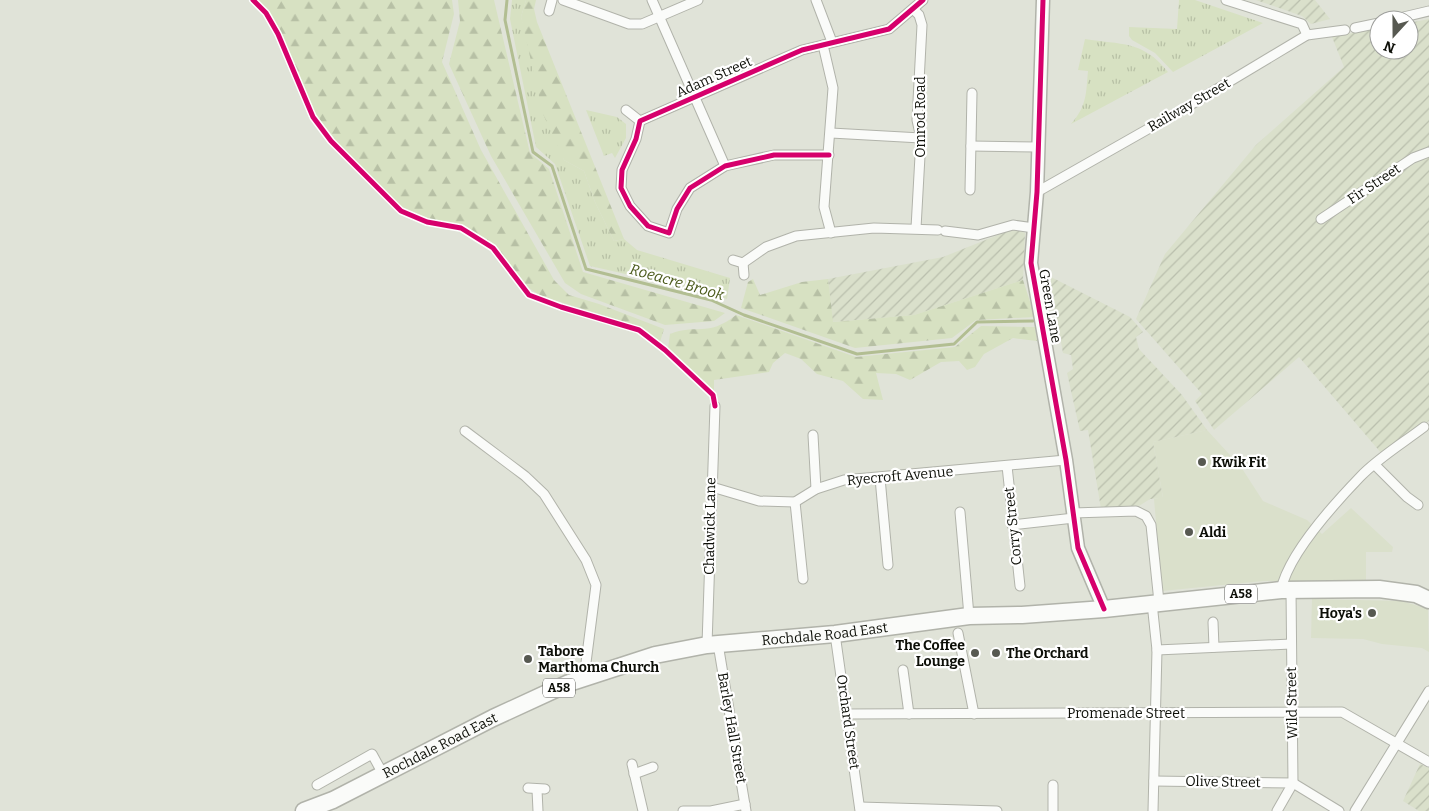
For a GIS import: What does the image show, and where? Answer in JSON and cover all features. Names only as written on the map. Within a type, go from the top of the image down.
[{"type":"highway","name":"Rochdale Road East","points":[[304,811],[332,806],[383,774],[493,718],[584,678],[655,655],[713,645],[836,634],[969,616],[1022,615],[1286,590],[1379,589],[1416,594],[1429,600]]},
{"type":"street","points":[[549,11],[552,0]]},
{"type":"street","points":[[563,0],[629,24],[642,24],[698,0]]},
{"type":"street","points":[[652,0],[725,166]]},
{"type":"street","points":[[816,0],[828,43],[833,88],[824,206],[831,232]]},
{"type":"street","name":"Green Lane","points":[[1043,0],[1037,192],[1031,263],[1066,460],[1078,548],[1104,608]]},
{"type":"street","points":[[1226,0],[1302,24],[1307,35]]},
{"type":"street","name":"Adam Street","points":[[640,121],[802,50],[889,28],[916,4]]},
{"type":"street","name":"Omrod Road","points":[[916,4],[922,25],[917,120],[921,138],[916,228]]},
{"type":"street","name":"Railway Street","points":[[1037,192],[1192,104],[1307,35],[1369,25]]},
{"type":"street","points":[[970,190],[972,93]]},
{"type":"street","points":[[626,110],[640,121],[636,139],[622,170],[621,188],[630,206],[648,226],[669,233],[677,209],[690,188],[725,166],[774,155],[828,155]]},
{"type":"street","points":[[831,133],[921,138]]},
{"type":"street","points":[[971,146],[1037,147]]},
{"type":"street","name":"Fir Street","points":[[1321,219],[1413,158],[1429,152]]},
{"type":"street","points":[[743,263],[776,241],[831,232],[874,228],[916,228],[978,235],[1013,226],[1034,228]]},
{"type":"street","points":[[733,260],[743,263]]},
{"type":"street","points":[[743,263],[744,275]]},
{"type":"street","name":"Chadwick Lane","points":[[713,645],[712,487],[715,406]]},
{"type":"street","points":[[1286,590],[1290,566],[1314,531],[1361,476],[1424,427]]},
{"type":"street","points":[[465,431],[525,476],[544,494],[586,560],[596,585],[584,678]]},
{"type":"street","points":[[813,435],[816,488]]},
{"type":"street","name":"Ryecroft Avenue","points":[[795,502],[816,488],[844,480],[1066,460]]},
{"type":"street","points":[[1375,465],[1418,505]]},
{"type":"street","name":"Corry Street","points":[[1007,466],[1020,586]]},
{"type":"street","points":[[880,478],[888,565]]},
{"type":"street","points":[[712,487],[759,501],[795,502],[803,579]]},
{"type":"street","points":[[1012,525],[1073,515],[1136,511],[1146,516],[1151,525],[1157,650],[1153,811]]},
{"type":"street","points":[[960,512],[969,616]]},
{"type":"street","name":"Wild Street","points":[[1286,590],[1291,644],[1293,783]]},
{"type":"street","points":[[1213,622],[1214,647]]},
{"type":"street","points":[[958,633],[974,714]]},
{"type":"street","name":"Orchard Street","points":[[836,634],[860,809]]},
{"type":"street","points":[[1157,650],[1291,644]]},
{"type":"street","name":"Barley Hall Street","points":[[713,645],[746,807]]},
{"type":"street","points":[[903,670],[909,714]]},
{"type":"street","points":[[1355,811],[1429,691]]},
{"type":"street","name":"Promenade Street","points":[[847,714],[1342,712],[1429,762]]},
{"type":"street","points":[[317,785],[372,754],[383,774]]},
{"type":"street","points":[[632,764],[643,811]]},
{"type":"street","points":[[634,774],[652,767]]},
{"type":"street","name":"Olive Street","points":[[1154,781],[1293,783]]},
{"type":"street","points":[[1277,811],[1293,783],[1339,811]]},
{"type":"street","points":[[1053,785],[1053,811]]},
{"type":"street","points":[[537,789],[538,811]]},
{"type":"street","points":[[683,811],[711,811],[746,807]]},
{"type":"street","points":[[860,809],[997,811]]},
{"type":"shaded area","points":[[1256,0],[1315,0],[1330,19],[1311,24],[1302,16]]},
{"type":"shaded area","points":[[1429,19],[1429,421],[1415,428],[1382,454],[1299,357],[1214,430],[1195,401],[1202,394],[1136,319],[1165,254],[1256,145],[1344,67],[1332,37],[1369,30],[1369,60],[1419,60],[1419,21]]},
{"type":"shaded area","points":[[1017,230],[1025,233],[1023,280],[914,315],[832,322],[828,279],[943,257],[1008,231]]},
{"type":"shaded area","points":[[1049,276],[1130,317],[1143,332],[1136,337],[1139,349],[1182,395],[1207,430],[1153,442],[1163,498],[1150,499],[1139,506],[1101,509],[1088,430],[1080,431],[1067,373],[1073,369],[1071,355],[1063,353]]},
{"type":"shaded area","points":[[1207,430],[1241,467],[1263,501],[1307,520],[1322,534],[1351,508],[1393,547],[1392,552],[1366,552],[1366,581],[1263,581],[1162,591],[1154,499],[1163,497],[1153,442]]},
{"type":"shaded area","points":[[1312,599],[1402,601],[1428,609],[1429,652],[1422,648],[1382,644],[1363,639],[1311,638]]},
{"type":"shaded area","points":[[1420,764],[1429,768],[1429,811],[1419,811],[1403,801]]},
{"type":"green space","points":[[258,0],[452,0],[454,14],[442,62],[481,150],[554,280],[569,295],[599,304],[664,329],[660,342],[641,327],[541,296],[526,286],[493,244],[466,229],[418,220],[401,210],[339,145],[322,123],[307,100],[292,58],[268,9]]},
{"type":"green space","points":[[458,0],[494,0],[530,153],[549,169],[583,272],[725,313],[714,321],[665,325],[581,294],[565,283],[491,156],[449,64],[460,21]]},
{"type":"green space","points":[[512,0],[526,0],[521,17],[564,160],[584,171],[595,202],[614,241],[624,239],[637,250],[730,278],[727,299],[710,293],[590,266],[555,164],[536,147],[510,19]]},
{"type":"green space","points":[[526,0],[536,0],[534,9],[537,22],[624,239],[614,241],[595,202],[584,171],[564,160],[543,114],[521,17]]},
{"type":"green space","points":[[1179,0],[1195,0],[1263,23],[1173,72],[1155,53],[1132,40],[1129,36],[1129,27],[1177,29]]},
{"type":"green space","points":[[1085,39],[1140,49],[1150,54],[1168,72],[1071,124],[1083,105],[1086,93],[1088,71],[1078,70]]},
{"type":"green space","points":[[586,110],[617,117],[626,124],[626,138],[615,158],[612,153],[604,156]]},
{"type":"green space","points":[[753,279],[760,295],[802,282],[828,279],[833,322],[914,315],[1023,280],[1035,317],[976,320],[952,338],[855,348],[741,308],[748,282]]},
{"type":"green space","points":[[736,315],[856,357],[955,347],[981,326],[1035,327],[1037,341],[1013,338],[984,354],[975,367],[967,370],[959,361],[941,362],[910,380],[896,374],[876,373],[883,400],[863,399],[843,381],[817,374],[801,359],[785,353],[773,363],[769,372],[714,380],[714,392],[668,348],[670,334],[717,326]]},
{"type":"waterway","name":"Roeacre Brook","points":[[507,0],[505,20],[533,152],[552,166],[586,269],[711,300],[744,315],[857,354],[954,344],[977,322],[1033,321]]},
{"type":"cycle path","points":[[253,0],[266,13],[278,34],[313,117],[331,141],[401,211],[427,222],[461,228],[493,248],[529,295],[561,307],[639,330],[665,350],[713,395],[715,406]]},
{"type":"cycle path","points":[[829,155],[774,155],[725,166],[690,188],[677,209],[669,233],[648,226],[630,206],[621,188],[622,170],[636,139],[640,121],[802,50],[889,29],[923,0]]},
{"type":"cycle path","points":[[1043,0],[1037,192],[1031,263],[1066,460],[1078,548],[1104,609]]},
{"type":"place","name":"Kwik Fit","points":[[1202,462]]},
{"type":"place","name":"Aldi","points":[[1189,532]]},
{"type":"place","name":"Hoya's","points":[[1372,613]]},
{"type":"place","name":"The Coffee Lounge","points":[[975,653]]},
{"type":"place","name":"The Orchard","points":[[996,653]]},
{"type":"place","name":"Tabore Marthoma Church","points":[[528,659]]}]
